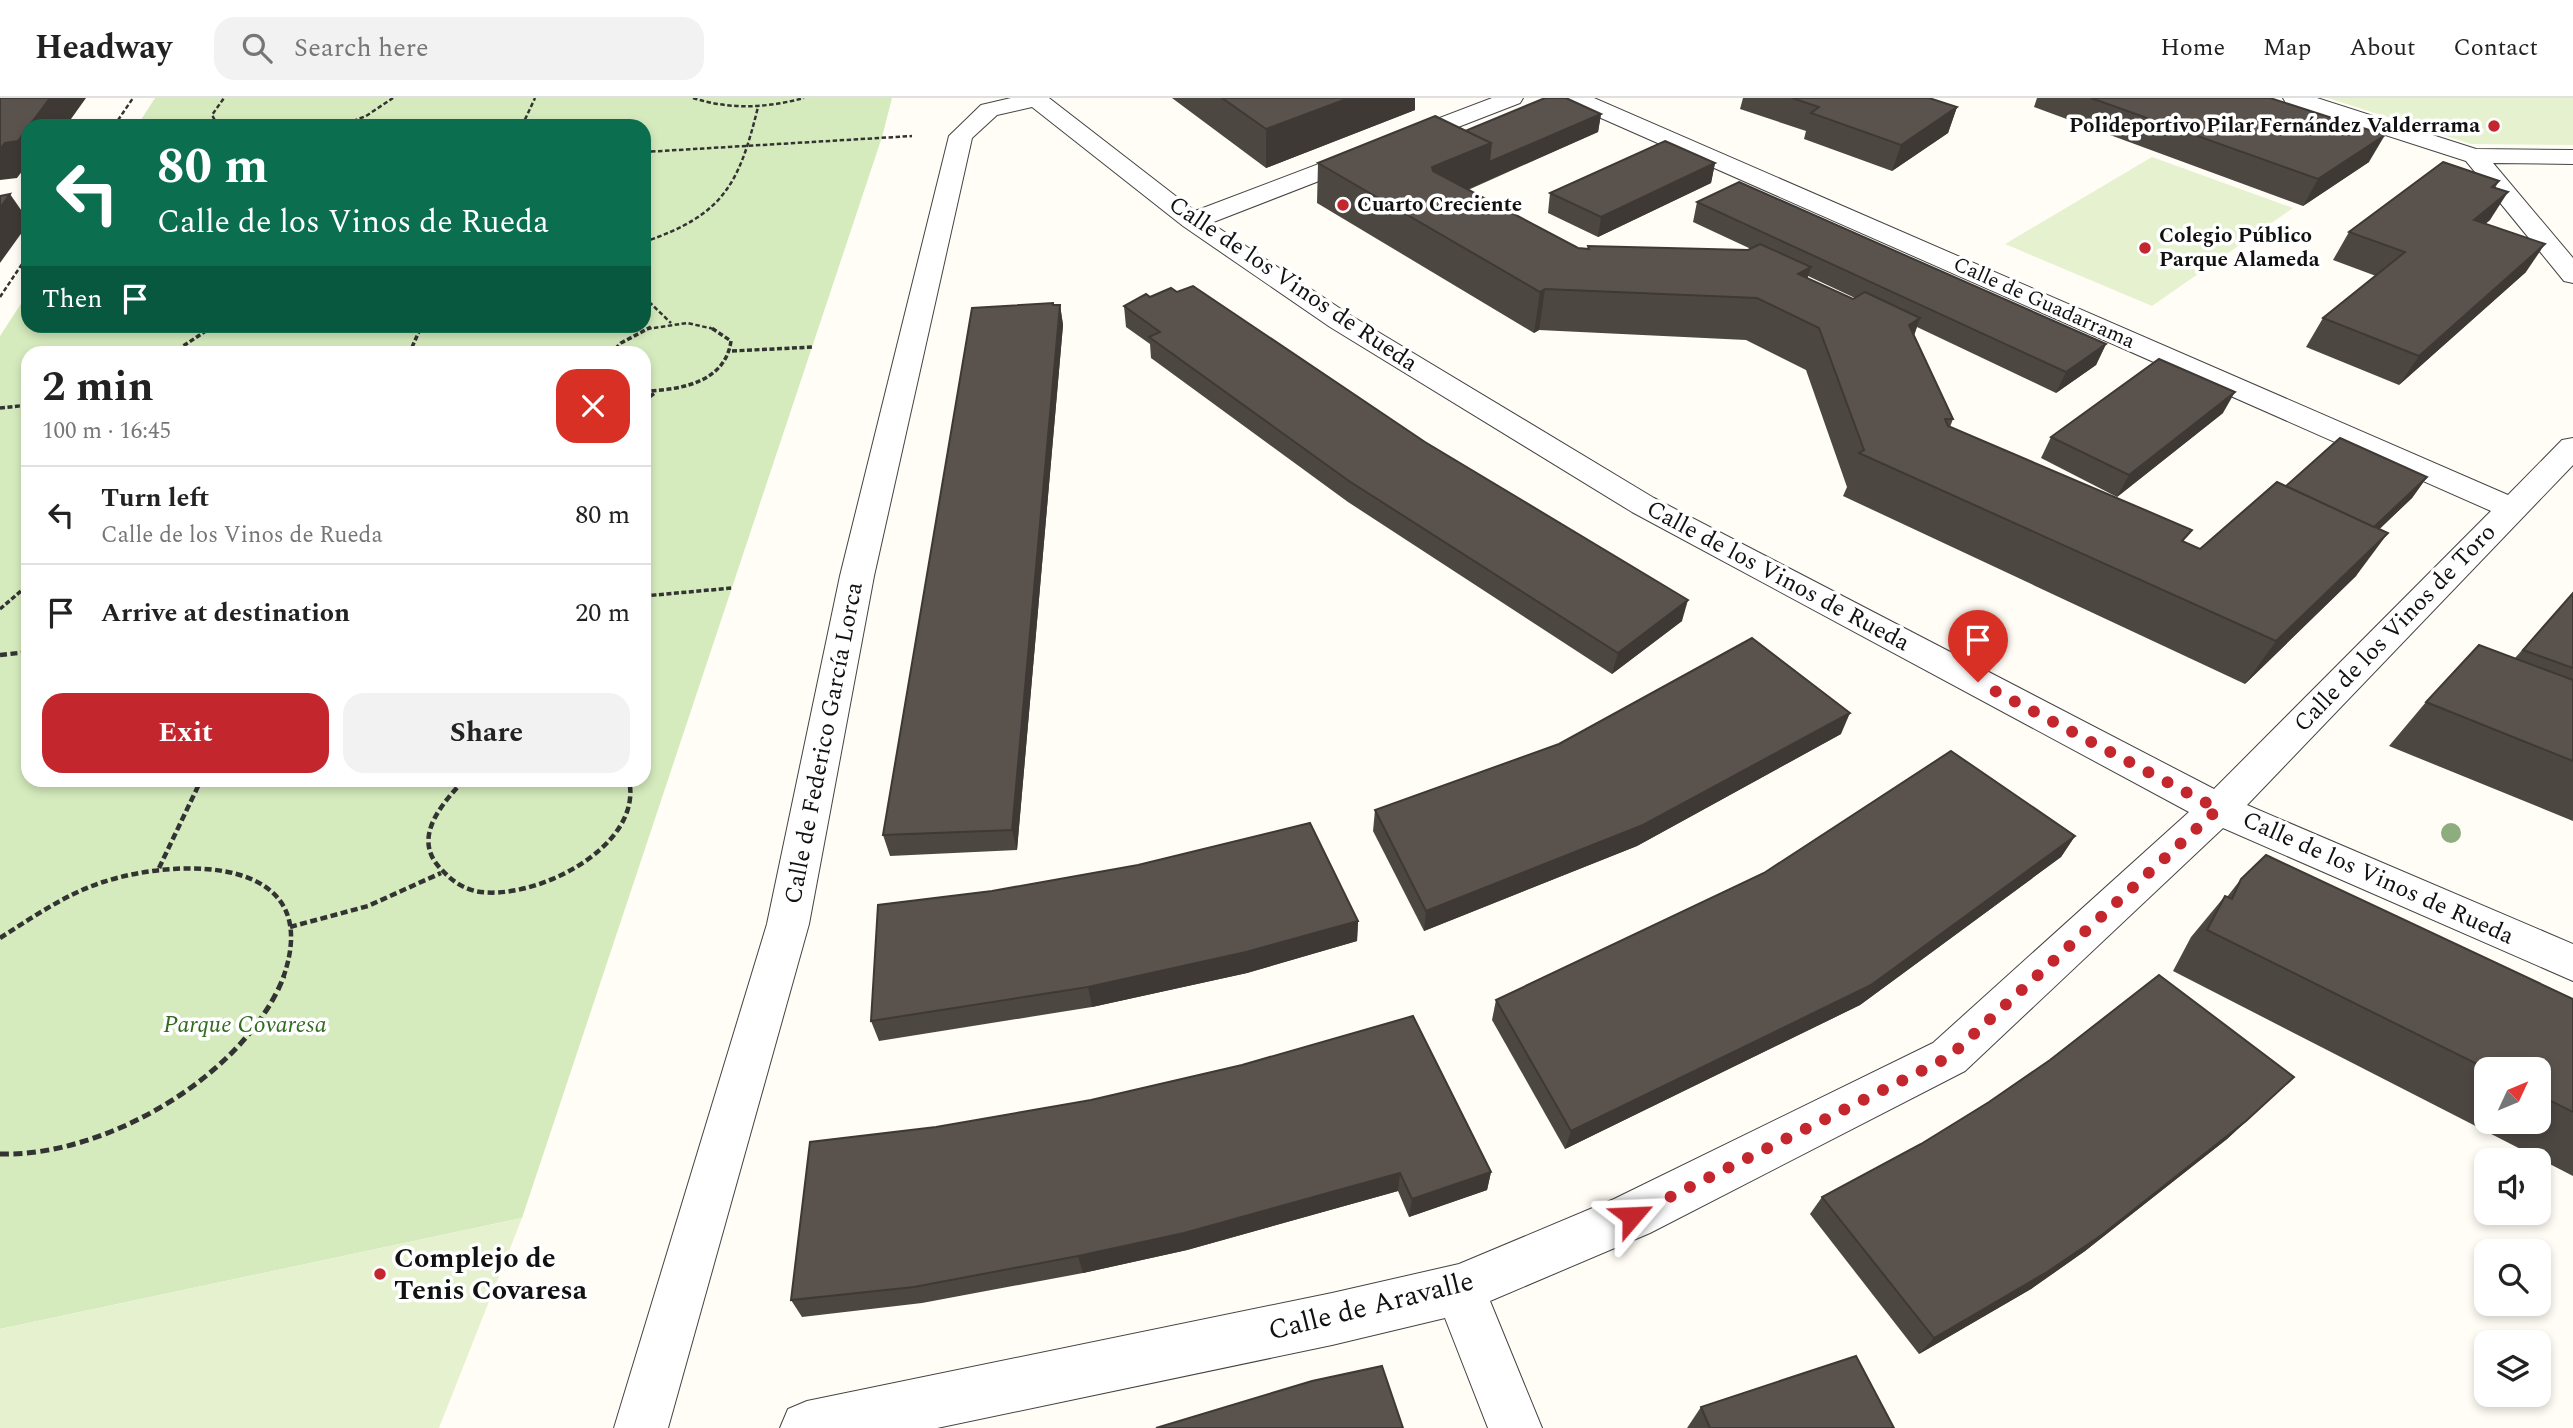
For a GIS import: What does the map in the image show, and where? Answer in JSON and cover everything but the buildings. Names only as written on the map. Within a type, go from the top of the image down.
[{"type":"street","points":[[961,136],[989,110],[1036,98]]},
{"type":"street","name":"Calle de los Vinos de Rueda","points":[[1036,98],[1192,221],[1340,321],[1643,505],[2218,809],[2573,963]]},
{"type":"street","points":[[1192,221],[1298,183],[1512,98]]},
{"type":"street","name":"Calle de Guadarrama","points":[[1575,98],[2513,509]]},
{"type":"street","points":[[2294,98],[2474,156],[2573,157]]},
{"type":"street","name":"Calle de Federico García Lorca","points":[[641,1428],[788,924],[857,576],[961,136]]},
{"type":"street","points":[[2474,156],[2573,275]]},
{"type":"street","name":"Calle de los Vinos de Toro","points":[[2218,809],[2573,447]]},
{"type":"street","name":"Calle de Aravalle","points":[[807,1428],[1332,1319],[1459,1289],[1632,1216],[1949,1057],[2218,809]]},
{"type":"street","points":[[1459,1289],[1515,1428]]},
{"type":"path","points":[[119,119],[133,98]]},
{"type":"path","points":[[214,119],[212,115],[224,98]]},
{"type":"path","points":[[358,119],[393,98]]},
{"type":"path","points":[[526,119],[535,98]]},
{"type":"path","points":[[693,98],[730,107],[758,107],[804,98]]},
{"type":"path","points":[[651,240],[665,236],[688,223],[724,194],[742,166],[758,107]]},
{"type":"path","points":[[651,152],[961,136]]},
{"type":"path","points":[[0,296],[21,265]]},
{"type":"path","points":[[651,304],[672,324]]},
{"type":"path","points":[[651,330],[672,324],[711,326],[731,341],[732,351],[727,362],[699,382],[651,391]]},
{"type":"path","points":[[183,346],[203,333]]},
{"type":"path","points":[[619,346],[631,336],[641,333]]},
{"type":"path","points":[[732,351],[812,347]]},
{"type":"path","points":[[651,396],[657,391]]},
{"type":"path","points":[[0,408],[21,406]]},
{"type":"path","points":[[651,595],[732,588]]},
{"type":"path","points":[[0,609],[21,591]]},
{"type":"path","points":[[0,655],[21,653]]},
{"type":"path","points":[[159,868],[198,787]]},
{"type":"path","points":[[458,787],[443,803],[430,828],[429,852],[441,873],[464,887],[496,892],[529,888],[562,877],[592,859],[615,837],[628,814],[631,787]]},
{"type":"path","points":[[0,938],[43,909],[101,882],[159,868],[210,866],[249,876],[277,896],[290,927],[289,964],[271,1006],[235,1050],[187,1090],[130,1124],[66,1146],[0,1154]]},
{"type":"path","points":[[290,927],[348,915],[402,894],[441,873]]},
{"type":"green space","name":"Parque Covaresa","points":[[155,98],[892,98],[882,137],[522,1218],[0,1329],[0,336],[21,304],[21,333],[651,333],[651,119],[142,119]]},
{"type":"green space","name":"Polideportivo Pilar Fernández Valderrama","points":[[2328,98],[2573,98],[2573,145],[2471,144]]},
{"type":"green space","points":[[2152,157],[2293,208],[2152,306],[2005,244]]},
{"type":"green space","name":"Complejo de Tenis Covaresa","points":[[522,1218],[439,1428],[0,1428],[0,1329]]},
{"type":"place","name":"Polideportivo Pilar Fernández Valderrama","points":[[2494,126]]},
{"type":"place","name":"Cuarto Creciente","points":[[1343,205]]},
{"type":"place","name":"Colegio Público Parque Alameda","points":[[2145,248]]},
{"type":"place","name":"Complejo de Tenis Covaresa","points":[[380,1274]]},
{"type":"route","points":[[1632,1216],[1949,1057],[2218,809],[1978,682]]}]
